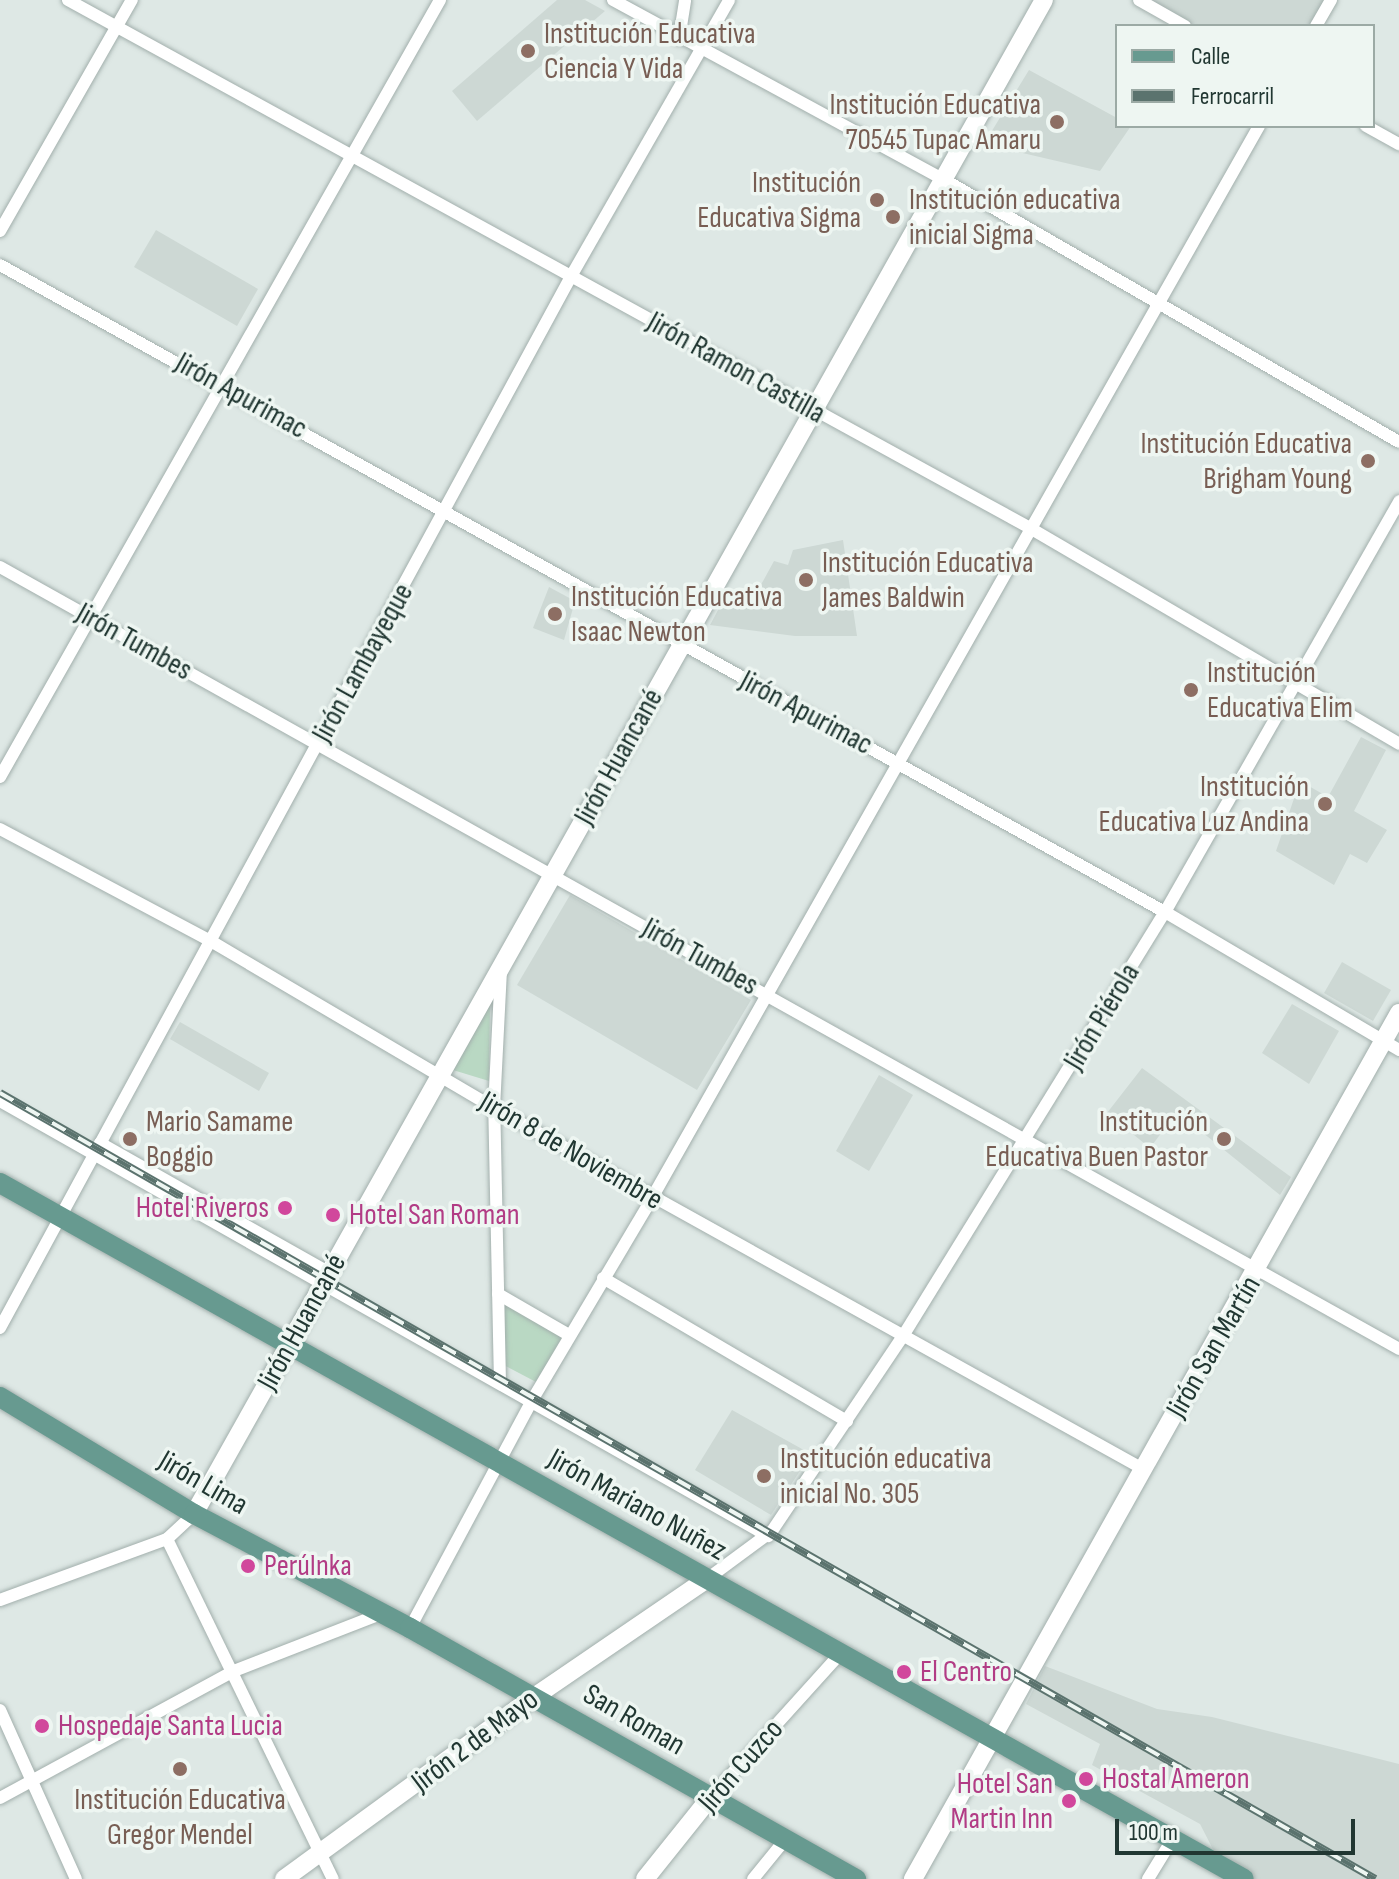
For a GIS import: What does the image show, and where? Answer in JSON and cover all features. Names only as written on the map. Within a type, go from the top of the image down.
[{"type":"main road","name":"Jirón Mariano Nuñez","points":[[0,1183],[1244,1879]]},
{"type":"main road","name":"Jirón Lima","points":[[0,1397],[194,1514],[380,1614]]},
{"type":"main road","name":"San Roman","points":[[380,1614],[856,1879]]},
{"type":"street","name":"Jirón Ramon Castilla","points":[[68,0],[350,158],[1030,528],[1399,744]]},
{"type":"street","points":[[0,231],[132,0]]},
{"type":"street","points":[[0,777],[440,0]]},
{"type":"street","points":[[613,0],[701,51],[943,179],[1399,442]]},
{"type":"street","points":[[679,39],[685,0]]},
{"type":"street","name":"Jirón Lambayeque","points":[[0,1328],[63,1219],[96,1148],[319,744],[570,278],[729,0]]},
{"type":"street","name":"Jirón Huancané","points":[[194,1514],[1044,0]]},
{"type":"street","points":[[1139,0],[1181,24]]},
{"type":"street","points":[[1317,24],[1331,0]]},
{"type":"street","points":[[410,1628],[569,1335],[652,1198],[765,993],[1258,128]]},
{"type":"street","points":[[1370,128],[1399,144]]},
{"type":"street","name":"Jirón Apurimac","points":[[0,265],[222,385],[682,646],[1165,912],[1391,1046]]},
{"type":"street","name":"Jirón Piérola","points":[[707,1579],[768,1536],[903,1336],[1026,1144],[1165,912],[1399,501]]},
{"type":"street","name":"Jirón Tumbes","points":[[0,567],[765,993],[1026,1144],[1399,1349]]},
{"type":"street","name":"Jirón 8 de Noviembre","points":[[0,829],[209,940],[652,1198],[1143,1469]]},
{"type":"street","points":[[500,1383],[494,1108],[501,967]]},
{"type":"street","name":"Jirón San Martín","points":[[913,1879],[1143,1469],[1391,1046],[1399,1013]]},
{"type":"street","points":[[0,1101],[96,1148],[327,1278],[531,1403],[768,1536]]},
{"type":"street","points":[[603,1278],[847,1421]]},
{"type":"street","points":[[498,1294],[569,1335]]},
{"type":"street","points":[[0,1600],[167,1539],[194,1514]]},
{"type":"street","points":[[167,1539],[333,1879]]},
{"type":"street","name":"Jirón 2 de Mayo","points":[[284,1879],[321,1856],[534,1697],[707,1579]]},
{"type":"street","points":[[0,1798],[234,1671],[380,1614]]},
{"type":"street","name":"Jirón Cuzco","points":[[645,1879],[709,1799],[839,1655]]},
{"type":"street","points":[[0,1710],[34,1778],[76,1879]]},
{"type":"street","points":[[1148,1879],[1173,1838]]},
{"type":"street","points":[[753,1879],[784,1841]]},
{"type":"shaded area","name":"Institución Educativa Ciencia Y Vida","points":[[557,0],[585,0],[605,11],[477,121],[452,91]]},
{"type":"shaded area","points":[[1149,0],[1324,0],[1310,24],[1191,24]]},
{"type":"shaded area","name":"Institución Educativa 70545 Tupac Amaru","points":[[1029,70],[1115,117],[1115,128],[1130,128],[1100,171],[1010,150],[987,139]]},
{"type":"shaded area","points":[[156,230],[258,289],[237,326],[134,267]]},
{"type":"shaded area","name":"Institución Educativa James Baldwin","points":[[843,540],[857,636],[795,636],[710,625],[726,595],[751,603],[774,561],[788,565],[793,550]]},
{"type":"shaded area","name":"Institución Educativa Isaac Newton","points":[[549,587],[575,601],[564,640],[533,628]]},
{"type":"shaded area","name":"Institución Educativa Luz Andina","points":[[1361,737],[1386,750],[1354,811],[1387,830],[1367,863],[1350,854],[1334,885],[1276,851],[1300,781],[1328,797]]},
{"type":"shaded area","points":[[570,895],[751,1000],[697,1090],[517,985]]},
{"type":"shaded area","points":[[1342,962],[1391,990],[1373,1021],[1324,993]]},
{"type":"shaded area","points":[[1292,1004],[1339,1031],[1309,1084],[1262,1053]]},
{"type":"shaded area","points":[[180,1022],[269,1073],[259,1091],[170,1039]]},
{"type":"shaded area","name":"Institución Educativa Buen Pastor","points":[[1142,1068],[1291,1177],[1280,1195],[1177,1112],[1150,1148],[1107,1113]]},
{"type":"shaded area","points":[[879,1075],[913,1095],[869,1171],[836,1151]]},
{"type":"shaded area","points":[[732,1410],[811,1454],[771,1515],[695,1470]]},
{"type":"shaded area","points":[[1045,1666],[1157,1709],[1212,1717],[1399,1764],[1399,1879],[1251,1879],[1219,1861],[1200,1824],[1092,1765],[1100,1744],[1026,1704]]},
{"type":"green space","points":[[490,1002],[489,1081],[453,1070]]},
{"type":"green space","points":[[501,1299],[564,1336],[538,1383],[502,1364]]},
{"type":"railway","points":[[0,1093],[1375,1879]]},
{"type":"place","name":"Institución Educativa Ciencia Y Vida","points":[[528,51]]},
{"type":"place","name":"Institución Educativa 70545 Tupac Amaru","points":[[1057,122]]},
{"type":"place","name":"Institución Educativa Sigma","points":[[877,200]]},
{"type":"place","name":"Institución educativa inicial Sigma","points":[[893,217]]},
{"type":"place","name":"Institución Educativa Brigham Young","points":[[1368,461]]},
{"type":"place","name":"Institución Educativa James Baldwin","points":[[806,580]]},
{"type":"place","name":"Institución Educativa Isaac Newton","points":[[555,614]]},
{"type":"place","name":"Institución Educativa Elim","points":[[1191,690]]},
{"type":"place","name":"Institución Educativa Luz Andina","points":[[1325,804]]},
{"type":"place","name":"Mario Samame Boggio","points":[[130,1139]]},
{"type":"place","name":"Institución Educativa Buen Pastor","points":[[1224,1139]]},
{"type":"place","name":"Hotel Riveros","points":[[285,1208]]},
{"type":"place","name":"Hotel San Roman","points":[[333,1215]]},
{"type":"place","name":"Institución educativa inicial No. 305","points":[[764,1476]]},
{"type":"place","name":"PerúInka","points":[[248,1566]]},
{"type":"place","name":"El Centro","points":[[904,1672]]},
{"type":"place","name":"Hospedaje Santa Lucia","points":[[42,1726]]},
{"type":"place","name":"Institución Educativa Gregor Mendel","points":[[180,1769]]},
{"type":"place","name":"Hostal Ameron","points":[[1086,1779]]},
{"type":"place","name":"Hotel San Martin Inn","points":[[1069,1801]]}]
